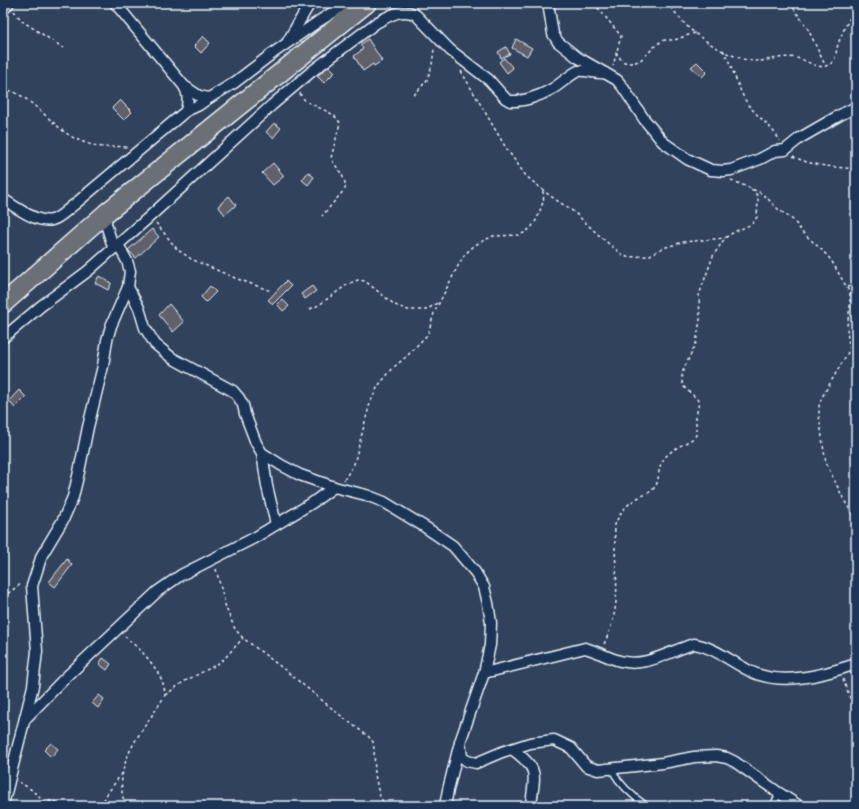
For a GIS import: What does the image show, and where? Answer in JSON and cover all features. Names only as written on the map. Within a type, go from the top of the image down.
[{"type":"highway","points":[[3,304],[106,214],[361,3]]},
{"type":"street","points":[[3,10],[9,3]]},
{"type":"street","points":[[115,3],[184,86],[187,91],[186,111]]},
{"type":"street","points":[[287,43],[310,3]]},
{"type":"street","points":[[3,199],[38,220],[52,220],[59,217],[186,111],[199,105],[240,79],[287,43],[338,9],[361,3]]},
{"type":"street","points":[[548,3],[553,34],[558,42],[577,57],[609,75],[622,86],[636,108],[663,142],[687,159],[711,170],[731,170],[754,162],[775,151],[785,150],[800,138],[856,107]]},
{"type":"street","points":[[3,338],[41,306],[88,271],[113,247],[147,219],[297,84],[376,23],[397,13],[410,11],[416,15],[458,58],[489,80],[510,102],[524,100],[553,89],[578,71],[582,70],[596,74],[609,75]]},
{"type":"street","points":[[184,86],[199,96],[210,98]]},
{"type":"street","points":[[106,214],[106,224],[113,247]]},
{"type":"street","points":[[3,805],[32,686],[37,651],[32,586],[42,555],[63,520],[73,497],[80,472],[88,427],[103,366],[107,340],[111,326],[128,287],[130,271],[127,261],[120,248],[113,247]]},
{"type":"street","points":[[128,287],[139,308],[145,328],[155,344],[172,358],[233,391],[239,398],[243,405],[256,443],[262,453],[268,492],[276,524]]},
{"type":"street","points":[[262,453],[300,475],[337,488],[366,495],[384,502],[412,518],[453,546],[475,572],[484,587],[491,623],[490,645],[484,673],[460,742],[445,806]]},
{"type":"street","points":[[23,720],[64,679],[158,591],[181,575],[214,559],[337,488]]},
{"type":"street","points":[[484,673],[585,648],[620,661],[634,663],[648,662],[694,644],[714,651],[747,670],[768,678],[809,676],[839,670],[856,664]]},
{"type":"street","points":[[460,742],[462,756],[467,761],[476,763],[512,748],[530,743],[554,740],[571,748],[586,766],[598,770],[663,763],[694,757],[716,756],[727,758],[799,806]]},
{"type":"street","points":[[512,748],[525,759],[535,773],[531,806]]},
{"type":"lane","points":[[611,769],[621,785],[630,794],[647,806]]},
{"type":"lane","points":[[773,806],[778,793]]},
{"type":"path","points":[[9,3],[22,21],[65,49]]},
{"type":"path","points":[[594,3],[621,36],[609,75]]},
{"type":"path","points":[[598,8],[605,3]]},
{"type":"path","points":[[667,3],[695,33],[723,50],[747,60],[756,61],[788,57],[801,58],[812,65],[819,66],[825,66],[834,60],[842,34],[856,6]]},
{"type":"path","points":[[790,3],[808,29],[825,66]]},
{"type":"path","points":[[616,52],[622,61],[634,63],[642,59],[663,41],[672,40],[695,33]]},
{"type":"path","points":[[414,95],[427,80],[432,65],[436,36],[434,34]]},
{"type":"path","points":[[723,50],[747,102],[756,114],[776,134],[785,150],[787,149],[793,156],[810,164],[856,169]]},
{"type":"path","points":[[460,69],[506,148],[526,176],[574,212],[619,253],[628,258],[648,256],[663,248],[683,242],[725,238]]},
{"type":"path","points":[[297,84],[301,97],[332,114],[340,123],[331,158],[344,178],[346,184],[345,189],[322,216]]},
{"type":"path","points":[[3,90],[9,90],[23,97],[75,139],[96,146],[117,146],[140,149]]},
{"type":"path","points":[[729,180],[766,197],[778,209],[793,220],[803,233],[831,260],[850,293],[851,300],[847,326],[850,349],[822,397],[819,406],[819,415],[822,445],[826,463],[844,500],[856,520]]},
{"type":"path","points":[[337,488],[354,464],[370,403],[378,386],[394,367],[428,334],[434,313],[458,264],[465,254],[475,245],[493,236],[518,235],[531,228],[537,219],[543,202],[544,195],[541,188]]},
{"type":"path","points":[[600,653],[611,627],[616,606],[617,582],[615,532],[617,519],[627,506],[655,487],[658,482],[661,462],[670,451],[694,438],[696,435],[696,420],[699,403],[697,398],[684,387],[681,378],[696,343],[700,320],[699,295],[713,256],[725,238],[752,224],[757,217],[757,195],[751,189]]},
{"type":"path","points":[[147,219],[157,224],[177,249],[191,259],[271,291]]},
{"type":"path","points":[[310,309],[319,305],[348,284],[358,280],[365,281],[395,305],[408,310],[426,310],[439,302]]},
{"type":"path","points":[[847,287],[856,285]]},
{"type":"path","points":[[3,388],[5,397],[3,408]]},
{"type":"path","points":[[214,559],[226,608],[236,629],[243,638],[369,737],[374,748],[375,775],[378,794],[385,806]]},
{"type":"path","points":[[3,597],[36,571]]},
{"type":"path","points":[[118,629],[154,666],[165,689],[165,695]]},
{"type":"path","points":[[126,806],[122,791],[123,771],[128,754],[165,695],[185,681],[224,659],[243,638]]},
{"type":"path","points":[[839,670],[856,714]]},
{"type":"path","points":[[101,806],[107,794],[123,771]]},
{"type":"path","points":[[10,774],[17,781],[32,790],[42,800],[54,801],[64,806]]},
{"type":"building","points":[[203,36],[210,43],[201,53],[194,46]]},
{"type":"building","points":[[368,39],[382,61],[374,66],[373,64],[363,71],[354,56],[363,49],[360,45]]},
{"type":"building","points":[[516,39],[532,48],[527,56],[512,48]]},
{"type":"building","points":[[506,47],[510,54],[501,58],[498,52]]},
{"type":"building","points":[[504,58],[513,68],[507,73],[499,62]]},
{"type":"building","points":[[697,62],[707,72],[702,77],[691,67]]},
{"type":"building","points":[[329,66],[335,72],[324,83],[317,76]]},
{"type":"building","points":[[120,100],[132,112],[124,120],[112,108]]},
{"type":"building","points":[[274,123],[281,128],[273,138],[266,132]]},
{"type":"building","points":[[273,163],[284,176],[273,185],[262,173]]},
{"type":"building","points":[[308,172],[314,177],[308,185],[302,180]]},
{"type":"building","points":[[229,196],[236,205],[225,215],[218,206]]},
{"type":"building","points":[[152,229],[159,237],[136,258],[128,250]]},
{"type":"building","points":[[99,276],[111,283],[108,290],[95,283]]},
{"type":"building","points":[[286,281],[291,286],[273,304],[268,300]]},
{"type":"building","points":[[210,286],[216,292],[206,302],[201,297]]},
{"type":"building","points":[[312,286],[316,291],[305,299],[301,294]]},
{"type":"building","points":[[282,299],[289,306],[283,311],[277,304]]},
{"type":"building","points":[[169,304],[184,322],[173,332],[159,315]]},
{"type":"building","points":[[19,390],[26,397],[15,408],[9,401]]},
{"type":"building","points":[[67,559],[72,565],[55,587],[49,582]]},
{"type":"building","points":[[103,658],[111,664],[107,670],[99,664]]},
{"type":"building","points":[[99,695],[104,699],[98,708],[92,703]]},
{"type":"building","points":[[51,743],[58,749],[51,757],[44,750]]}]
